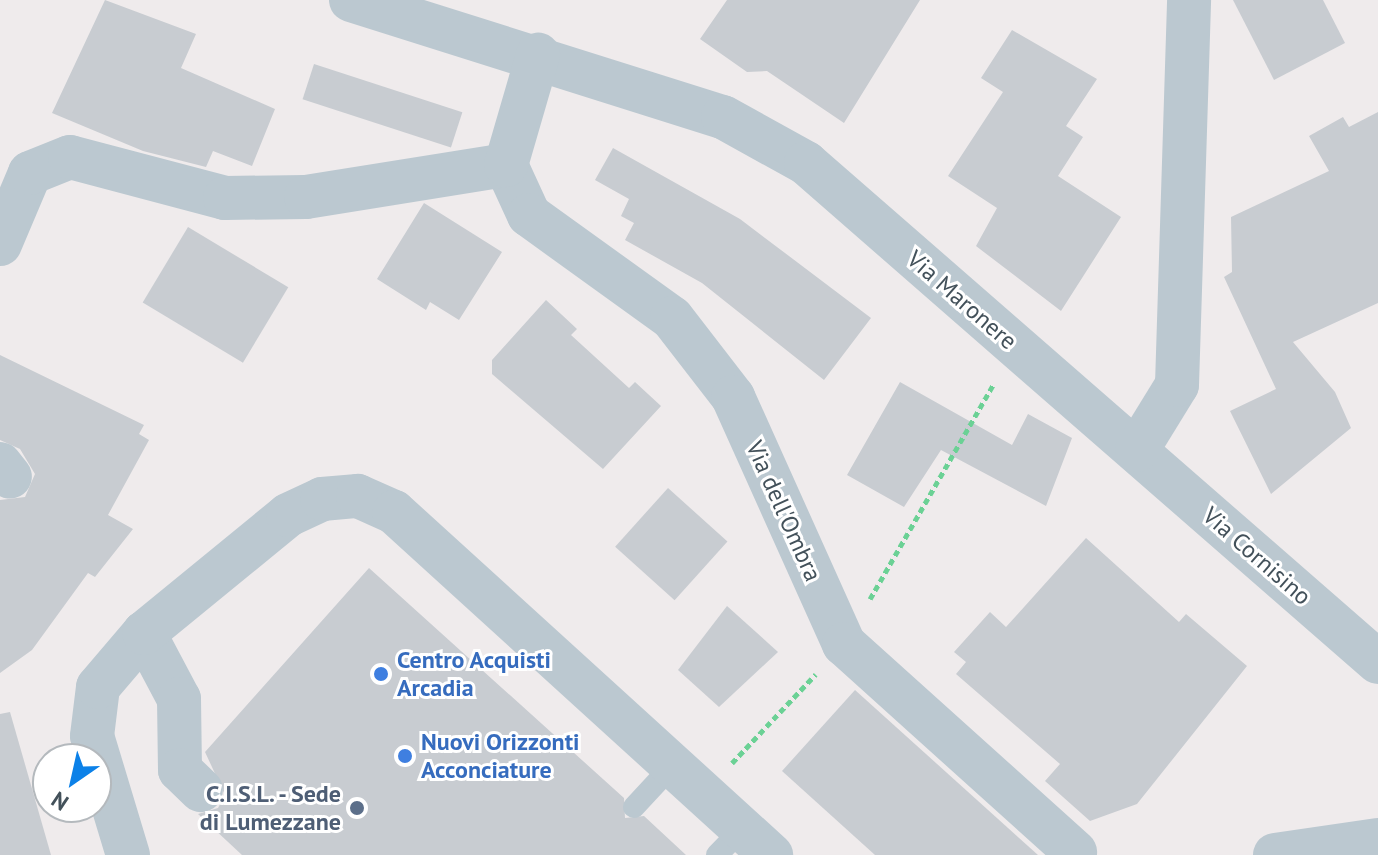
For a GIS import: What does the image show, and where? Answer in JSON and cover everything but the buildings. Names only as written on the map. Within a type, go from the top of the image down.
[{"type":"street","name":"Via Maronere","points":[[351,0],[538,55],[723,117],[806,163],[1137,450]]},
{"type":"street","points":[[1137,450],[1177,385],[1189,0]]},
{"type":"street","points":[[0,244],[30,173],[70,157],[225,198],[306,197],[506,165],[538,55]]},
{"type":"street","name":"Via dell'Ombra","points":[[506,165],[529,215],[672,318],[733,397],[844,644],[1075,852]]},
{"type":"street","name":"Via Cornisino","points":[[1137,450],[1378,662]]},
{"type":"street","points":[[128,855],[92,736],[98,687],[144,633],[288,515],[322,499],[358,496],[394,512],[688,780],[743,846]]},
{"type":"street","points":[[144,633],[179,699],[180,770],[201,790]]},
{"type":"street","points":[[1275,855],[1378,840]]},
{"type":"lane","points":[[634,807],[688,780]]},
{"type":"path","points":[[688,780],[844,644],[1015,346]]},
{"type":"place","name":"Centro Acquisti Arcadia","points":[[381,674]]},
{"type":"place","name":"Nuovi Orizzonti Acconciature","points":[[405,756]]},
{"type":"place","name":"C.I.S.L. - Sede di Lumezzane","points":[[357,808]]}]
